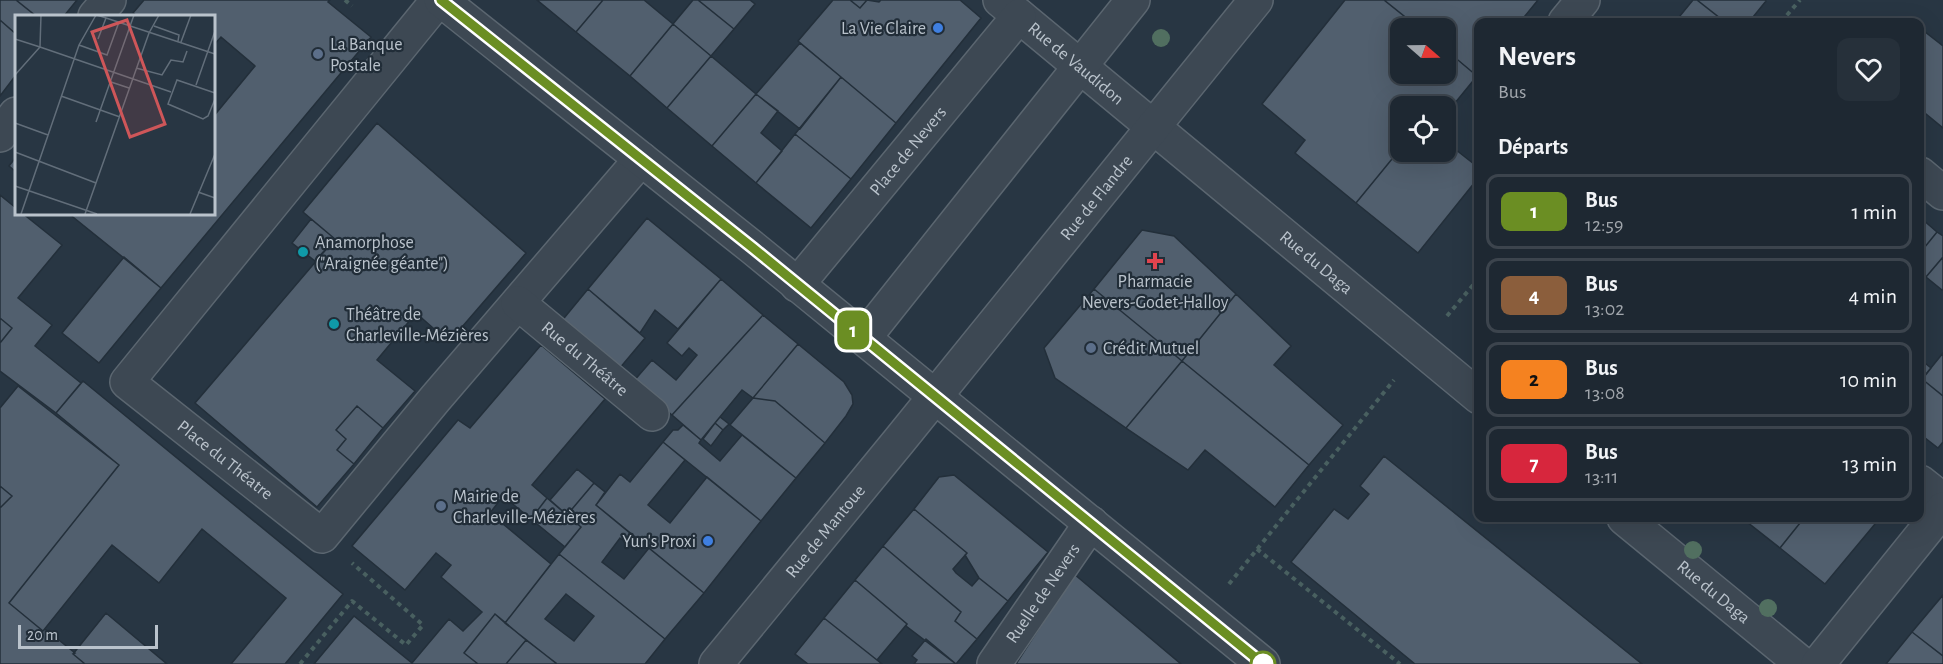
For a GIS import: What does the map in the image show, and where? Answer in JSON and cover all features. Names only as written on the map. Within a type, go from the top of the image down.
[{"type":"street","points":[[97,15],[109,0]]},
{"type":"street","points":[[439,0],[936,396],[1263,664]]},
{"type":"street","name":"Place du Théatre","points":[[439,0],[127,382],[322,536],[435,399],[641,159]]},
{"type":"street","points":[[864,338],[1133,0]]},
{"type":"street","name":"Rue de Flandre","points":[[936,396],[1256,0]]},
{"type":"street","points":[[1568,18],[1583,0]]},
{"type":"street","name":"Rue de Vaudidon","points":[[1010,8],[1153,128]]},
{"type":"street","name":"Place de Nevers","points":[[797,285],[1010,8]]},
{"type":"street","points":[[0,135],[15,115]]},
{"type":"street","name":"Rue du Daga","points":[[1153,128],[1474,394]]},
{"type":"street","points":[[1924,177],[1943,193]]},
{"type":"street","name":"Rue du Théâtre","points":[[518,303],[652,414]]},
{"type":"street","name":"Rue de Mantoue","points":[[725,661],[936,396]]},
{"type":"street","points":[[1924,485],[1943,500]]},
{"type":"street","points":[[1818,664],[1943,509]]},
{"type":"street","name":"Rue du Daga","points":[[1629,522],[1802,664]]},
{"type":"street","name":"Ruelle de Nevers","points":[[994,664],[1091,523]]},
{"type":"path","points":[[345,0],[352,6]]},
{"type":"path","points":[[1784,18],[1800,0]]},
{"type":"path","points":[[1204,615],[1474,284]]},
{"type":"path","points":[[1257,549],[1400,664]]},
{"type":"path","points":[[300,664],[352,602],[406,645],[423,625],[370,578]]},
{"type":"building","points":[[0,0],[16,0],[35,15],[15,15],[15,33],[0,20]]},
{"type":"building","points":[[16,0],[77,0],[65,15],[35,15]]},
{"type":"building","points":[[144,0],[330,0],[328,2],[371,37],[161,288],[69,214],[214,214],[214,116],[255,66],[221,37],[214,45],[214,15],[136,15],[133,13]]},
{"type":"building","points":[[537,0],[603,0],[576,32]]},
{"type":"building","points":[[603,0],[644,0],[673,24],[630,76],[576,32]]},
{"type":"building","points":[[693,0],[698,0],[734,29],[711,56],[673,24]]},
{"type":"building","points":[[698,0],[750,0],[755,4],[734,29]]},
{"type":"building","points":[[833,0],[850,0],[860,8],[867,0],[879,2],[881,0],[960,0],[981,18],[896,123],[798,41]]},
{"type":"building","points":[[850,0],[867,0],[860,8]]},
{"type":"building","points":[[1345,0],[1384,0],[1406,18],[1390,18],[1390,84],[1456,84],[1456,58],[1474,73],[1474,80],[1456,102],[1456,96],[1390,96],[1390,161],[1356,203],[1295,153],[1305,140],[1262,104]]},
{"type":"building","points":[[1384,0],[1538,0],[1523,18],[1474,18],[1474,73],[1456,58],[1456,18],[1406,18]]},
{"type":"building","points":[[1693,0],[1697,0],[1720,18],[1678,18]]},
{"type":"building","points":[[1697,0],[1766,1],[1752,18],[1720,18]]},
{"type":"building","points":[[0,20],[15,33],[15,76],[0,96]]},
{"type":"building","points":[[673,24],[711,56],[667,108],[630,76]]},
{"type":"building","points":[[1924,31],[1943,46],[1943,128],[1924,112]]},
{"type":"building","points":[[800,43],[841,77],[800,129],[756,94]]},
{"type":"building","points":[[711,56],[756,94],[712,146],[667,108]]},
{"type":"building","points":[[841,77],[896,123],[851,179],[795,134]]},
{"type":"building","points":[[756,94],[778,111],[761,133],[782,151],[756,183],[712,146]]},
{"type":"building","name":"Théâtre de Charleville-Mézières","points":[[377,123],[526,253],[449,342],[416,313],[377,360],[415,391],[383,428],[357,406],[336,430],[346,439],[337,450],[354,464],[317,507],[195,403],[335,239],[303,212]]},
{"type":"building","points":[[795,134],[851,179],[811,228],[756,183]]},
{"type":"building","points":[[1456,150],[1474,164],[1474,183],[1418,253],[1356,203],[1390,161],[1456,162]]},
{"type":"building","points":[[15,158],[15,171],[9,166]]},
{"type":"building","points":[[0,195],[15,207],[15,214],[23,214],[62,245],[18,298],[52,325],[35,346],[81,383],[56,413],[0,371],[0,343],[12,328],[0,318]]},
{"type":"building","points":[[647,218],[721,279],[678,329],[655,310],[640,333],[588,289]]},
{"type":"building","points":[[311,219],[335,239],[315,261],[292,243]]},
{"type":"building","points":[[1924,221],[1937,232],[1924,248]]},
{"type":"building","points":[[1142,230],[1174,236],[1236,294],[1182,361],[1094,289]]},
{"type":"building","points":[[1937,232],[1943,236],[1943,257],[1926,277],[1924,275],[1924,248]]},
{"type":"building","points":[[124,257],[161,288],[99,363],[62,333]]},
{"type":"building","points":[[1943,257],[1943,289],[1942,290],[1926,277]]},
{"type":"building","points":[[721,279],[763,315],[672,415],[633,382],[652,360],[676,380],[697,355],[689,348],[682,356],[667,343]]},
{"type":"building","points":[[588,289],[645,338],[619,369],[560,323]]},
{"type":"building","points":[[1094,289],[1182,361],[1126,428],[1055,378],[1044,348]]},
{"type":"building","points":[[1236,294],[1291,346],[1274,365],[1343,425],[1309,465],[1182,361]]},
{"type":"building","points":[[763,315],[798,344],[753,398],[742,390],[701,440],[672,415]]},
{"type":"building","points":[[0,318],[12,328],[0,343]]},
{"type":"building","points":[[798,344],[844,382],[852,395],[853,404],[825,443],[775,401],[753,398]]},
{"type":"building","name":"Mairie de Charleville-Mézières","points":[[541,345],[605,399],[532,485],[547,498],[531,519],[503,496],[490,513],[551,564],[505,623],[495,614],[464,653],[478,664],[314,664],[354,616],[412,663],[449,619],[463,631],[482,612],[441,577],[451,565],[436,553],[405,590],[352,546],[458,420],[470,428]]},
{"type":"building","points":[[1943,353],[1943,396],[1924,381],[1924,377]]},
{"type":"building","points":[[1182,361],[1309,465],[1275,507],[1205,450],[1188,470],[1126,428]]},
{"type":"building","points":[[1924,362],[1931,368],[1924,377]]},
{"type":"building","points":[[83,381],[343,594],[285,664],[231,664],[286,598],[202,529],[159,583],[112,545],[43,631],[9,603],[119,465],[56,413]]},
{"type":"building","points":[[1924,381],[1943,396],[1943,442],[1938,448],[1924,437]]},
{"type":"building","points":[[18,386],[119,465],[9,603],[75,653],[73,654],[85,664],[0,664],[0,508],[12,496],[0,486],[0,408]]},
{"type":"building","points":[[753,398],[775,401],[825,443],[796,478],[730,425]]},
{"type":"building","points":[[357,406],[383,428],[354,464],[337,450],[346,439],[336,430]]},
{"type":"building","points":[[720,417],[729,424],[723,430],[715,423]]},
{"type":"building","points":[[715,423],[723,430],[711,446],[703,439]]},
{"type":"building","points":[[683,425],[701,440],[699,443],[720,461],[742,435],[796,478],[761,521],[663,442],[673,430],[678,430]]},
{"type":"building","points":[[663,442],[685,460],[648,505],[670,523],[707,477],[761,521],[704,593],[596,505],[620,474],[630,482]]},
{"type":"building","points":[[1384,456],[1642,664],[1415,664],[1291,562],[1334,509],[1348,519],[1369,494],[1360,486]]},
{"type":"building","points":[[577,469],[594,483],[567,515],[550,500]]},
{"type":"building","points":[[954,475],[1048,552],[1008,601],[979,578],[965,555],[967,553],[914,509],[939,477]]},
{"type":"building","points":[[594,483],[605,492],[596,505],[642,543],[636,550],[620,538],[602,562],[624,579],[649,548],[704,593],[665,639],[559,554],[581,527],[567,515]]},
{"type":"building","points":[[0,486],[12,496],[0,508]]},
{"type":"building","points":[[547,498],[581,527],[565,547],[531,519]]},
{"type":"building","points":[[914,509],[967,553],[953,569],[956,573],[972,586],[979,578],[1008,601],[977,639],[955,621],[961,612],[883,546]]},
{"type":"building","points":[[1747,522],[1801,522],[1780,548]]},
{"type":"building","points":[[1801,522],[1877,522],[1825,584],[1780,548]]},
{"type":"building","points":[[883,546],[961,612],[955,621],[977,639],[956,664],[906,626],[907,624],[855,580]]},
{"type":"building","points":[[559,554],[665,639],[645,664],[557,664],[505,623]],"holes":[[[566,594],[594,616],[574,641],[545,619]]]},
{"type":"building","points":[[1074,574],[1181,664],[1016,664]]},
{"type":"building","points":[[855,580],[907,624],[877,660],[824,618]]},
{"type":"building","points":[[1943,595],[1943,656],[1912,632]]},
{"type":"building","points":[[106,613],[167,664],[85,664],[73,654]]},
{"type":"building","points":[[495,614],[526,640],[506,664],[478,664],[464,653]]},
{"type":"building","points":[[824,618],[882,664],[808,664],[795,654]]},
{"type":"building","points":[[1912,632],[1943,656],[1943,664],[1886,664]]},
{"type":"building","points":[[926,639],[956,664],[914,664],[917,660],[912,656]]},
{"type":"building","points":[[526,640],[556,663],[506,664]]},
{"type":"bus line","name":"1","points":[[441,0],[753,248],[1263,664]]},
{"type":"place","name":"La Vie Claire","points":[[938,28]]},
{"type":"place","name":"La Banque Postale","points":[[318,54]]},
{"type":"place","name":"Anamorphose (\"Araignée géante\")","points":[[303,252]]},
{"type":"place","name":"Pharmacie Nevers-Godet-Halloy","points":[[1155,261]]},
{"type":"place","name":"Théâtre de Charleville-Mézières","points":[[334,324]]},
{"type":"place","name":"Crédit Mutuel","points":[[1091,348]]},
{"type":"place","name":"Mairie de Charleville-Mézières","points":[[441,506]]},
{"type":"place","name":"Yun's Proxi","points":[[708,541]]}]
